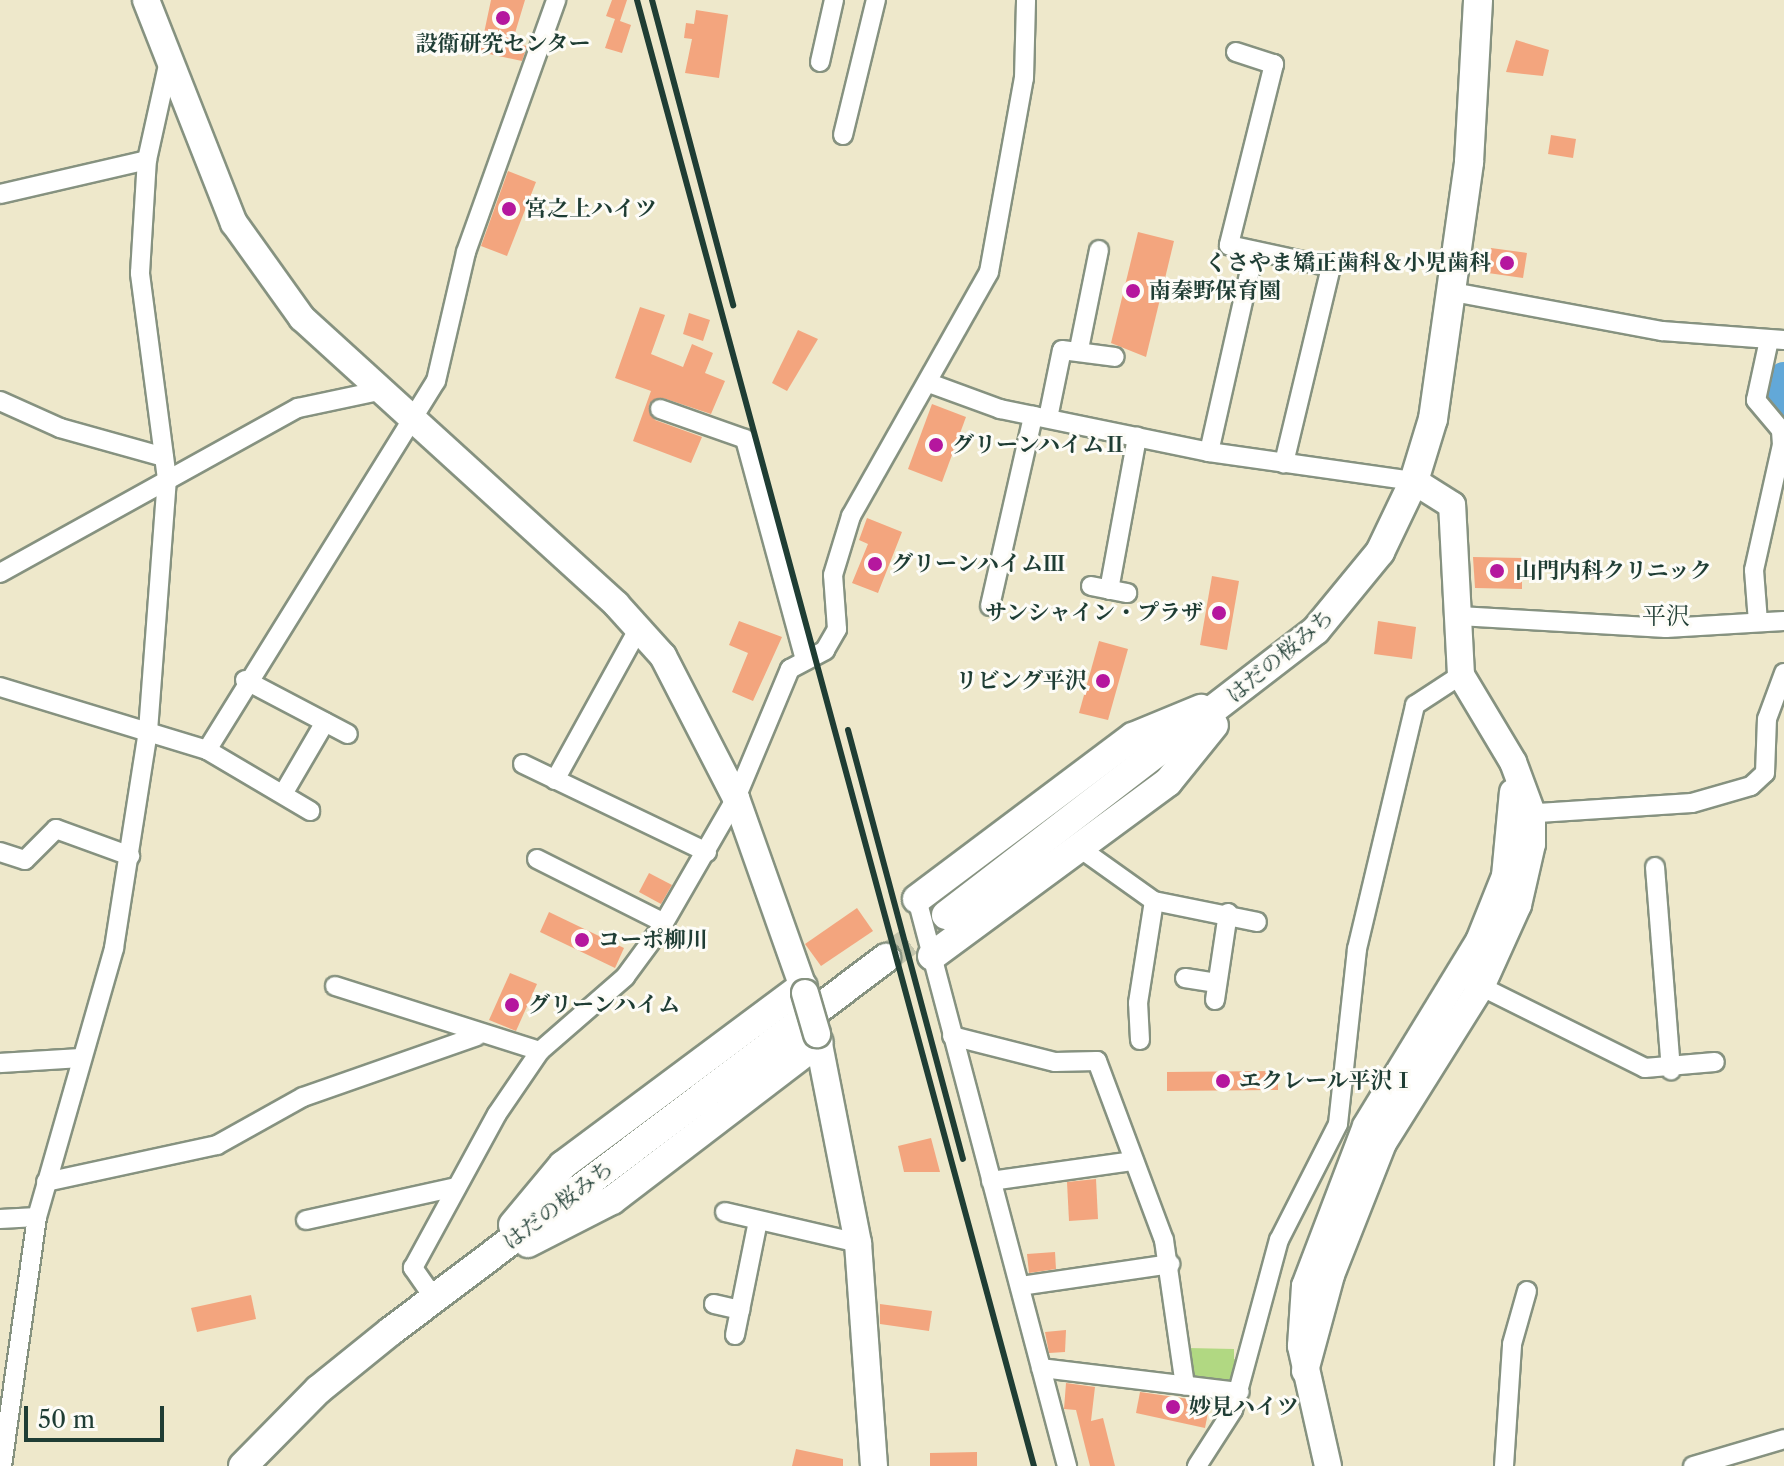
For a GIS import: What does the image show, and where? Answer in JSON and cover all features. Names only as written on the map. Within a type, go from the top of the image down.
[{"type":"main road","name":"はだの桜みち","points":[[946,915],[1230,701],[1349,596],[1414,481],[1453,292],[1478,0]]},
{"type":"main road","points":[[932,956],[1168,782],[1230,701]]},
{"type":"main road","points":[[917,899],[1133,737],[1230,701]]},
{"type":"main road","name":"はだの桜みち","points":[[243,1466],[318,1390],[434,1298],[886,958]]},
{"type":"main road","points":[[804,989],[563,1165],[510,1229],[506,1243],[526,1243],[612,1200],[818,1038]]},
{"type":"street","points":[[146,0],[168,65],[234,223],[302,318],[378,391],[640,626],[690,698],[736,798],[804,989],[818,1038],[858,1243],[874,1466]]},
{"type":"street","points":[[207,750],[245,680],[327,566],[447,354],[466,252],[556,0]]},
{"type":"street","points":[[820,62],[820,22],[834,0]]},
{"type":"street","points":[[843,135],[865,80],[876,0]]},
{"type":"street","points":[[434,1298],[413,1268],[456,1187],[540,1051],[625,977],[664,923],[736,798],[790,669],[825,650],[837,629],[833,575],[851,516],[929,383],[989,272],[1024,78],[1026,0]]},
{"type":"street","points":[[1236,52],[1274,64],[1229,245],[1331,267],[1284,463]]},
{"type":"street","points":[[2,1466],[37,1217],[80,1058],[114,948],[148,731],[167,479],[140,273],[147,160],[168,65]]},
{"type":"street","points":[[0,194],[147,160]]},
{"type":"street","points":[[1209,452],[1254,252]]},
{"type":"street","points":[[1079,349],[1091,260]]},
{"type":"street","points":[[1453,292],[1662,331],[1776,340],[1756,400],[1781,430],[1782,445],[1754,570],[1758,622]]},
{"type":"street","points":[[990,606],[1002,516],[1062,350],[1079,349],[1115,357]]},
{"type":"street","points":[[929,383],[1040,417],[1209,452],[1414,481],[1452,505],[1461,675],[1490,729],[1524,814],[1471,982],[1387,1091],[1350,1162],[1305,1286],[1305,1371],[1328,1466]]},
{"type":"street","points":[[0,573],[298,408],[378,391]]},
{"type":"street","points":[[0,401],[60,428],[164,457]]},
{"type":"street","points":[[660,409],[745,439],[805,660]]},
{"type":"street","points":[[1109,590],[1130,519],[1137,437]]},
{"type":"street","points":[[1459,616],[1666,628],[1784,621]]},
{"type":"street","points":[[555,780],[640,626]]},
{"type":"street","points":[[1524,814],[1692,803],[1751,786],[1775,774],[1767,719],[1784,673]]},
{"type":"street","points":[[1197,1466],[1240,1392],[1279,1240],[1350,1162],[1357,949],[1415,705],[1461,675]]},
{"type":"street","points":[[245,680],[348,734]]},
{"type":"street","points":[[0,687],[207,750],[310,811]]},
{"type":"street","points":[[283,794],[325,722]]},
{"type":"street","points":[[523,764],[707,852]]},
{"type":"street","points":[[0,852],[25,860],[56,829],[130,856]]},
{"type":"street","points":[[1081,849],[1154,901],[1228,913],[1257,922]]},
{"type":"street","points":[[537,859],[664,923]]},
{"type":"street","points":[[1655,867],[1671,1070]]},
{"type":"street","points":[[917,899],[1067,1466]]},
{"type":"street","points":[[1140,1040],[1138,1003],[1154,901]]},
{"type":"street","points":[[1185,978],[1216,992],[1228,913]]},
{"type":"street","points":[[1471,982],[1607,1055],[1671,1070],[1715,1062]]},
{"type":"street","points":[[335,986],[477,1036],[540,1051]]},
{"type":"street","points":[[46,1182],[217,1145],[303,1097],[477,1036]]},
{"type":"street","points":[[952,1036],[1055,1062],[1097,1061],[1170,1264],[1185,1385]]},
{"type":"street","points":[[0,1063],[80,1058]]},
{"type":"street","points":[[991,1181],[1134,1161]]},
{"type":"street","points":[[306,1220],[456,1187]]},
{"type":"street","points":[[725,1212],[858,1243]]},
{"type":"street","points":[[0,1219],[37,1217]]},
{"type":"street","points":[[735,1335],[758,1221]]},
{"type":"street","points":[[1020,1286],[1170,1264]]},
{"type":"street","points":[[1504,1466],[1512,1344],[1527,1291]]},
{"type":"street","points":[[714,1304],[740,1310]]},
{"type":"street","points":[[1041,1368],[1240,1392]]},
{"type":"street","points":[[1693,1466],[1784,1439]]},
{"type":"green space","points":[[1188,1348],[1234,1349],[1234,1359],[1245,1362],[1238,1381],[1228,1387],[1191,1381]]},
{"type":"building","points":[[491,0],[525,0],[512,43],[527,46],[522,61],[480,52]]},
{"type":"building","points":[[612,0],[627,0],[620,21],[631,25],[622,53],[605,48],[615,19],[606,16]]},
{"type":"building","points":[[696,10],[728,15],[719,78],[685,73],[692,39],[684,38],[686,23],[694,24]]},
{"type":"building","points":[[1516,40],[1549,50],[1543,76],[1506,72]]},
{"type":"building","points":[[1551,135],[1576,139],[1573,158],[1548,154]]},
{"type":"building","name":"宮之上ハイツ","points":[[508,171],[536,182],[507,256],[481,246]]},
{"type":"building","points":[[1138,232],[1174,241],[1146,357],[1111,343]]},
{"type":"building","name":"くさやま矯正歯科＆小児歯科","points":[[1491,248],[1527,253],[1523,278],[1488,273]]},
{"type":"building","points":[[640,307],[665,315],[651,354],[683,367],[692,344],[713,353],[705,373],[725,381],[711,414],[663,398],[649,404],[655,420],[702,437],[691,463],[633,441],[651,391],[615,378]]},
{"type":"building","points":[[689,313],[710,320],[703,341],[683,334]]},
{"type":"building","points":[[798,330],[818,339],[787,391],[772,383]]},
{"type":"building","name":"グリーンハイムⅡ","points":[[932,404],[966,417],[942,482],[908,469]]},
{"type":"building","name":"グリーンハイムⅢ","points":[[867,518],[902,532],[878,593],[852,583],[868,544],[859,540]]},
{"type":"building","name":"山門内科クリニック","points":[[1473,557],[1522,558],[1522,589],[1475,588]]},
{"type":"building","name":"サンシャイン・プラザ","points":[[1212,576],[1239,581],[1227,650],[1200,645]]},
{"type":"building","points":[[739,621],[782,637],[753,701],[732,692],[748,653],[729,645]]},
{"type":"building","points":[[1378,621],[1416,627],[1412,659],[1374,654]]},
{"type":"building","name":"リビング平沢","points":[[1099,641],[1128,649],[1108,720],[1079,713]]},
{"type":"building","points":[[649,873],[672,885],[661,904],[639,892]]},
{"type":"building","points":[[857,908],[873,931],[821,966],[805,944]]},
{"type":"building","name":"コーポ柳川","points":[[549,912],[624,948],[615,968],[540,932]]},
{"type":"building","name":"グリーンハイム","points":[[510,973],[537,984],[516,1031],[489,1020]]},
{"type":"building","name":"エクレール平沢Ⅰ","points":[[1278,1071],[1278,1090],[1167,1091],[1167,1072]]},
{"type":"building","points":[[931,1138],[940,1172],[904,1172],[898,1146]]},
{"type":"building","points":[[1096,1179],[1098,1219],[1069,1221],[1067,1182]]},
{"type":"building","points":[[1055,1252],[1056,1269],[1029,1273],[1027,1254]]},
{"type":"building","points":[[251,1295],[256,1319],[197,1332],[191,1308]]},
{"type":"building","points":[[880,1304],[932,1311],[929,1331],[880,1324]]},
{"type":"building","points":[[1066,1330],[1065,1352],[1049,1353],[1045,1332]]},
{"type":"building","points":[[1066,1383],[1095,1387],[1091,1421],[1103,1418],[1115,1466],[1090,1466],[1076,1410],[1064,1409]]},
{"type":"building","name":"妙見ハイツ","points":[[1140,1392],[1210,1402],[1205,1428],[1136,1413]]},
{"type":"building","points":[[796,1449],[843,1459],[843,1466],[792,1466]]},
{"type":"building","points":[[977,1452],[977,1466],[930,1466],[930,1453]]},
{"type":"waterway","points":[[1784,379],[1772,392],[1784,409]]},
{"type":"tunnel","points":[[886,958],[946,915]]},
{"type":"railway","points":[[637,0],[1034,1466]]},
{"type":"railway","points":[[652,0],[733,305]]},
{"type":"railway","points":[[848,730],[963,1159]]},
{"type":"place","name":"設衛研究センター","points":[[503,18]]},
{"type":"place","name":"宮之上ハイツ","points":[[509,209]]},
{"type":"place","name":"くさやま矯正歯科＆小児歯科","points":[[1507,263]]},
{"type":"place","name":"南秦野保育園","points":[[1133,291]]},
{"type":"place","name":"グリーンハイムⅡ","points":[[936,445]]},
{"type":"place","name":"グリーンハイムⅢ","points":[[875,564]]},
{"type":"place","name":"山門内科クリニック","points":[[1497,571]]},
{"type":"place","name":"サンシャイン・プラザ","points":[[1219,613]]},
{"type":"place","name":"リビング平沢","points":[[1103,681]]},
{"type":"place","name":"コーポ柳川","points":[[582,940]]},
{"type":"place","name":"グリーンハイム","points":[[512,1005]]},
{"type":"place","name":"エクレール平沢Ⅰ","points":[[1223,1081]]},
{"type":"place","name":"妙見ハイツ","points":[[1173,1407]]},
{"type":"district","name":"平沢","points":[[1666,616]]}]
